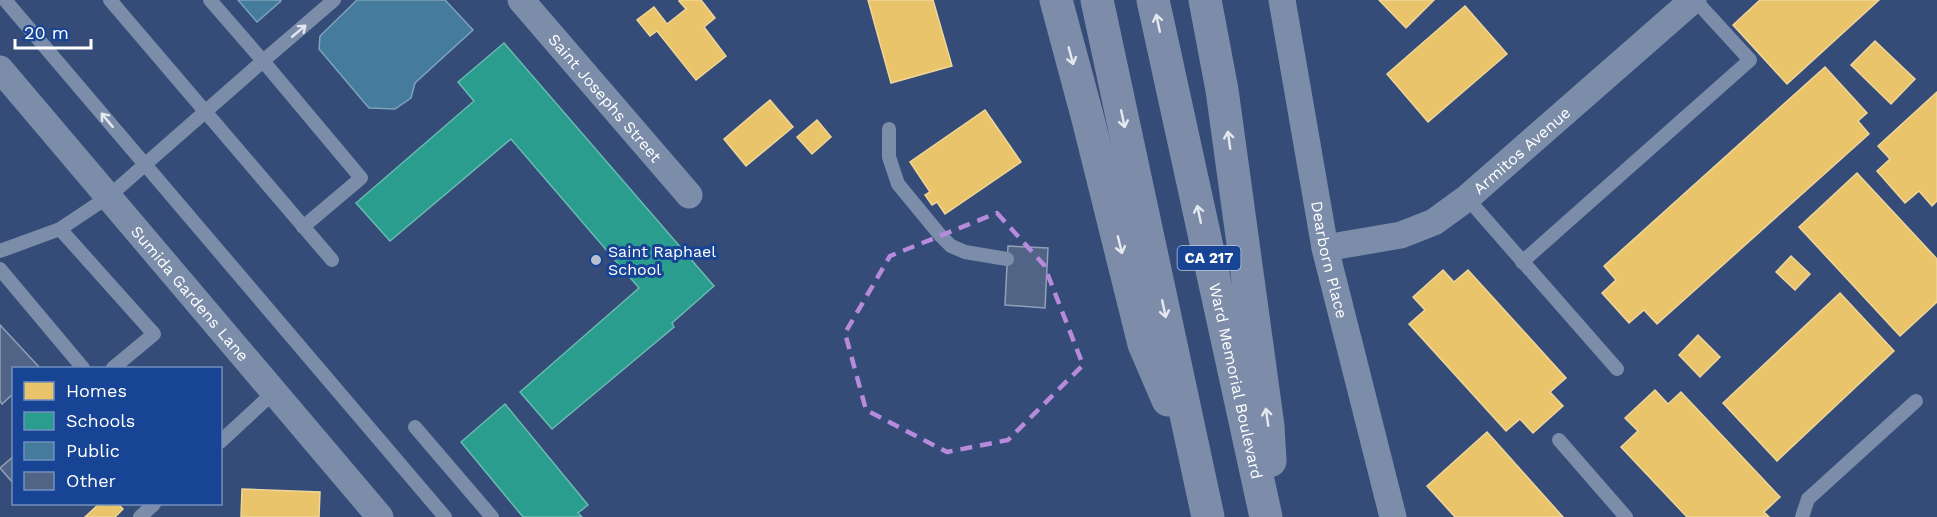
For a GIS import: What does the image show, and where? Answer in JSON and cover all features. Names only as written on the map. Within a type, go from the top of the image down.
[{"type":"highway","points":[[1056,0],[1144,344],[1198,470]]},
{"type":"highway","name":"CA 217","points":[[1097,0],[1208,517]]},
{"type":"highway","name":"Ward Memorial Boulevard","points":[[1153,0],[1266,517]]},
{"type":"highway","points":[[1205,0],[1222,90],[1268,426],[1273,517]]},
{"type":"street","name":"Saint Josephs Street","points":[[521,0],[689,195]]},
{"type":"street","name":"Dearborn Place","points":[[1282,0],[1325,248],[1392,517]]},
{"type":"street","name":"Armitos Avenue","points":[[1325,248],[1401,235],[1434,222],[1467,198],[1694,0]]},
{"type":"street","name":"Sumida Gardens Lane","points":[[0,69],[380,517]]},
{"type":"lane","points":[[5,0],[445,517]]},
{"type":"lane","points":[[110,0],[332,260]]},
{"type":"lane","points":[[210,0],[362,178],[303,227]]},
{"type":"lane","points":[[0,251],[60,229],[108,197],[334,0]]},
{"type":"lane","points":[[1522,262],[1750,60],[1694,0]]},
{"type":"lane","points":[[889,129],[889,157],[898,184],[940,235],[951,246],[965,252],[1007,259]]},
{"type":"lane","points":[[1467,198],[1617,369]]},
{"type":"lane","points":[[60,229],[154,334],[115,367]]},
{"type":"lane","points":[[0,269],[81,367]]},
{"type":"lane","points":[[222,440],[274,392]]},
{"type":"lane","points":[[1802,517],[1808,499],[1916,401]]},
{"type":"lane","points":[[415,427],[492,517]]},
{"type":"lane","points":[[1559,440],[1626,517]]},
{"type":"lane","points":[[140,517],[153,505]]},
{"type":"highlighted area","points":[[997,213],[1044,265],[1083,365],[1008,440],[947,452],[866,410],[845,333],[890,256]]},
{"type":"building: Homes","points":[[701,0],[715,18],[704,27],[726,56],[696,80],[657,31],[650,36],[637,20],[654,7],[667,24],[686,9],[679,1]]},
{"type":"building: Homes","points":[[868,0],[933,0],[952,66],[891,83]]},
{"type":"building: Homes","points":[[1379,0],[1434,0],[1406,28]]},
{"type":"building: Homes","points":[[1760,0],[1879,0],[1787,84],[1733,25]]},
{"type":"building: Homes","points":[[1465,6],[1507,54],[1428,122],[1387,74]]},
{"type":"building: Homes","points":[[1875,41],[1915,79],[1891,104],[1851,65]]},
{"type":"building: Homes","points":[[1825,67],[1867,113],[1858,121],[1869,134],[1657,324],[1644,310],[1629,323],[1602,293],[1616,280],[1604,266]]},
{"type":"building: Homes","points":[[1937,92],[1937,201],[1932,206],[1919,191],[1905,203],[1877,171],[1890,159],[1878,146]]},
{"type":"building: Homes","points":[[770,100],[793,127],[746,166],[724,139]]},
{"type":"building: Homes","points":[[985,110],[1021,162],[945,214],[937,202],[932,205],[925,195],[930,192],[910,162]]},
{"type":"building: Homes","points":[[817,120],[831,137],[812,154],[797,137]]},
{"type":"building: Homes","points":[[1857,173],[1937,259],[1937,302],[1900,336],[1799,227]]},
{"type":"building: Homes","points":[[1791,256],[1810,274],[1795,290],[1776,272]]},
{"type":"building: Homes","points":[[1443,270],[1454,282],[1468,270],[1566,378],[1550,392],[1563,406],[1533,433],[1520,419],[1506,431],[1409,324],[1425,310],[1413,297]]},
{"type":"building: Homes","points":[[1840,293],[1894,351],[1777,461],[1723,403]]},
{"type":"building: Homes","points":[[1698,335],[1720,357],[1700,377],[1679,355]]},
{"type":"building: Homes","points":[[1655,390],[1668,404],[1681,392],[1780,497],[1764,512],[1769,517],[1687,517],[1621,447],[1638,431],[1625,418]]},
{"type":"building: Homes","points":[[1487,432],[1563,517],[1455,517],[1427,486]]},
{"type":"building: Homes","points":[[242,489],[320,492],[319,517],[241,517]]},
{"type":"building: Homes","points":[[98,505],[119,505],[123,509],[115,517],[85,517]]},
{"type":"building: Schools","points":[[504,43],[714,286],[672,323],[674,327],[552,429],[520,392],[639,288],[511,139],[390,241],[356,203],[474,101],[458,82]]},
{"type":"building: Schools","points":[[505,404],[588,505],[578,513],[582,517],[523,517],[461,442]]},
{"type":"building: Public","points":[[238,0],[280,0],[281,1],[257,22]]},
{"type":"building: Public","points":[[357,0],[445,0],[473,30],[415,83],[411,98],[395,109],[369,108],[319,49],[320,36]]},
{"type":"building: Other","points":[[1008,246],[1048,248],[1045,308],[1005,305]]},
{"type":"building: Other","points":[[0,325],[39,367],[12,367],[12,395],[2,404],[0,401]]},
{"type":"building: Other","points":[[12,458],[12,482],[0,468]]},
{"type":"place","name":"Saint Raphael School","points":[[596,260]]}]
